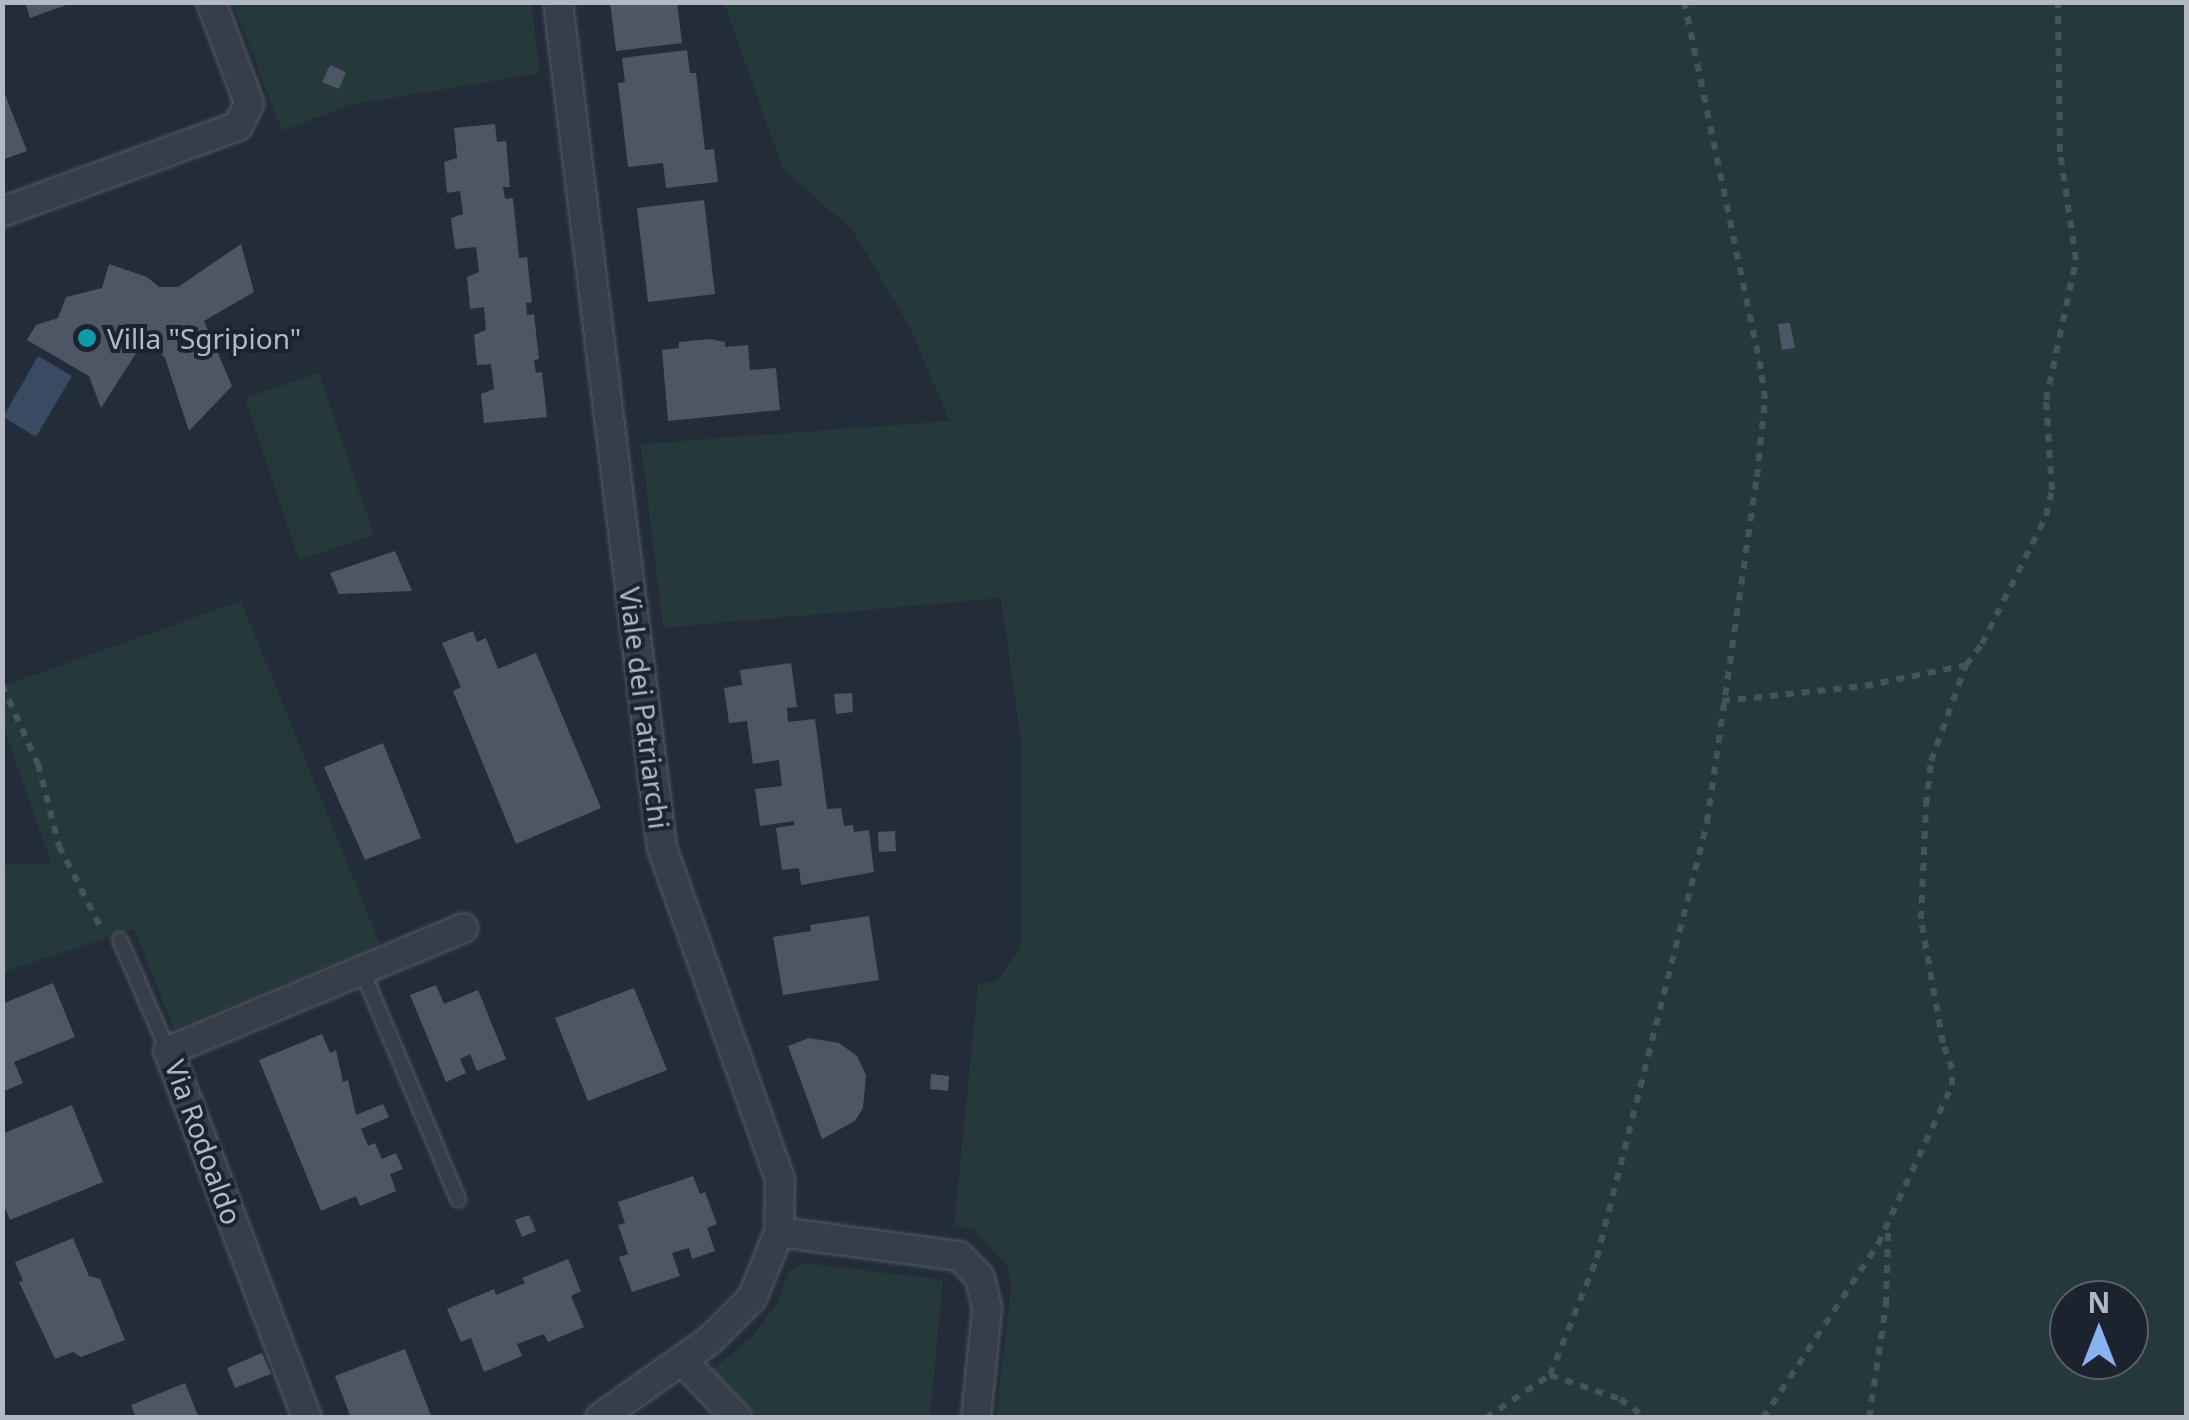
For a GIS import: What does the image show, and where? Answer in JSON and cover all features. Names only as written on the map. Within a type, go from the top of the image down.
[{"type":"street","points":[[2,212],[238,126],[249,103],[210,2]]},
{"type":"street","name":"Viale dei Patriarchi","points":[[558,2],[662,848],[780,1180],[779,1232],[752,1298],[710,1340],[600,1418]]},
{"type":"street","name":"Via Rodoaldo","points":[[306,1418],[168,1051],[463,928]]},
{"type":"street","points":[[779,1232],[959,1256],[980,1278],[988,1309],[976,1418]]},
{"type":"street","points":[[682,1360],[737,1418]]},
{"type":"lane","points":[[120,940],[168,1051]]},
{"type":"lane","points":[[360,968],[458,1200]]},
{"type":"path","points":[[1486,1418],[1550,1375],[1597,1258],[1707,822],[1758,477],[1765,399],[1684,2]]},
{"type":"path","points":[[1762,1418],[1850,1291],[1888,1223],[1952,1085],[1921,920],[1931,762],[1966,665],[1982,644],[2046,516],[2052,490],[2046,400],[2076,260],[2060,152],[2058,2]]},
{"type":"path","points":[[1722,701],[1866,686],[1966,665]]},
{"type":"path","points":[[2,685],[38,764],[59,846],[73,877],[102,930],[120,940]]},
{"type":"path","points":[[1868,1418],[1886,1305],[1888,1223]]},
{"type":"path","points":[[1550,1375],[1620,1399],[1646,1418]]},
{"type":"shaded area","points":[[233,3],[531,3],[540,73],[349,105],[282,131]]},
{"type":"shaded area","points":[[724,3],[2186,3],[2186,1417],[996,1417],[1011,1287],[1007,1266],[973,1229],[954,1226],[978,984],[997,981],[1021,947],[1021,740],[1001,598],[663,628],[641,444],[950,421],[909,326],[853,231],[783,169]]},
{"type":"shaded area","points":[[319,373],[374,535],[299,560],[245,398]]},
{"type":"shaded area","points":[[241,601],[380,944],[174,1029],[134,929],[3,972],[3,865],[51,863],[3,725],[3,686]]},
{"type":"shaded area","points":[[804,1263],[943,1280],[930,1417],[758,1417],[712,1370],[753,1336],[778,1302],[789,1272]]},
{"type":"water","points":[[38,356],[72,376],[36,437],[3,417]]},
{"type":"building","points":[[25,2],[72,2],[72,3],[30,18]]},
{"type":"building","points":[[610,2],[677,2],[682,43],[616,51]]},
{"type":"building","points":[[687,50],[690,73],[696,73],[705,150],[714,149],[718,182],[666,188],[663,163],[628,167],[618,83],[625,82],[622,58]]},
{"type":"building","points":[[330,65],[346,72],[339,89],[322,82]]},
{"type":"building","points":[[2,87],[27,151],[2,160]]},
{"type":"building","points":[[495,124],[497,142],[506,141],[510,187],[503,187],[505,199],[513,198],[519,258],[527,257],[532,302],[526,303],[527,315],[534,314],[539,359],[534,360],[536,373],[542,372],[547,417],[484,423],[481,394],[494,389],[491,364],[477,365],[474,335],[486,330],[484,307],[470,309],[467,277],[479,272],[476,247],[455,249],[451,218],[463,214],[460,191],[447,193],[444,162],[457,158],[454,128]]},
{"type":"building","points":[[704,200],[715,294],[648,302],[637,208]]},
{"type":"building","name":"Villa \"Sgripion\"","points":[[241,244],[254,292],[204,321],[232,386],[189,431],[165,358],[147,336],[101,408],[89,376],[27,340],[36,325],[58,318],[66,297],[102,288],[109,264],[147,277],[159,287],[178,287]]},
{"type":"building","points":[[1790,323],[1795,348],[1782,350],[1778,324]]},
{"type":"building","points":[[679,342],[725,342],[725,347],[748,345],[750,370],[776,368],[780,410],[668,421],[662,350],[679,348]]},
{"type":"building","points":[[395,551],[412,591],[339,594],[330,573]]},
{"type":"building","points":[[473,631],[477,642],[486,638],[498,669],[536,653],[601,808],[516,844],[453,691],[461,687],[442,643]]},
{"type":"building","points":[[791,663],[797,707],[787,708],[788,722],[815,719],[827,809],[841,808],[844,826],[853,825],[854,832],[869,830],[874,872],[801,885],[799,868],[782,870],[776,828],[794,825],[794,821],[760,826],[755,789],[782,786],[779,760],[753,764],[747,721],[729,723],[724,688],[742,685],[740,670]]},
{"type":"building","points":[[852,693],[853,712],[836,714],[834,694]]},
{"type":"building","points":[[383,743],[421,838],[365,860],[324,767]]},
{"type":"building","points":[[895,831],[896,851],[879,852],[878,832]]},
{"type":"building","points":[[869,916],[879,980],[783,995],[773,937],[811,931],[810,925]]},
{"type":"building","points":[[53,983],[75,1037],[14,1062],[23,1083],[2,1092],[2,1004]]},
{"type":"building","points":[[436,985],[444,1004],[478,990],[506,1059],[477,1071],[470,1054],[460,1059],[466,1073],[446,1082],[410,995]]},
{"type":"building","points":[[634,988],[667,1070],[588,1101],[555,1018]]},
{"type":"building","points":[[322,1034],[330,1053],[336,1050],[356,1115],[383,1104],[389,1117],[361,1129],[368,1146],[375,1143],[382,1159],[396,1153],[403,1169],[390,1174],[396,1191],[360,1206],[356,1196],[321,1211],[259,1060]]},
{"type":"building","points":[[809,1038],[839,1043],[857,1056],[866,1075],[863,1108],[855,1121],[822,1139],[788,1046]]},
{"type":"building","points":[[931,1074],[949,1076],[948,1091],[930,1089]]},
{"type":"building","points":[[72,1105],[103,1182],[10,1220],[2,1201],[2,1134]]},
{"type":"building","points":[[693,1176],[700,1194],[705,1192],[717,1224],[707,1228],[715,1251],[692,1259],[689,1248],[672,1253],[680,1276],[632,1292],[619,1257],[628,1254],[618,1225],[625,1223],[618,1202]]},
{"type":"building","points":[[529,1215],[536,1231],[522,1237],[515,1220]]},
{"type":"building","points":[[73,1238],[89,1276],[100,1279],[125,1340],[81,1357],[73,1352],[55,1359],[19,1282],[23,1281],[15,1262]]},
{"type":"building","points":[[568,1259],[581,1291],[571,1296],[584,1327],[548,1342],[544,1334],[517,1344],[522,1356],[484,1372],[471,1338],[461,1342],[447,1309],[494,1289],[496,1295],[525,1283],[522,1278]]},
{"type":"building","points":[[405,1349],[432,1418],[351,1418],[335,1376]]},
{"type":"building","points":[[262,1353],[271,1374],[235,1388],[227,1368]]},
{"type":"building","points":[[185,1383],[199,1418],[136,1418],[131,1405]]},
{"type":"place","name":"Villa \"Sgripion\"","points":[[87,338]]}]
